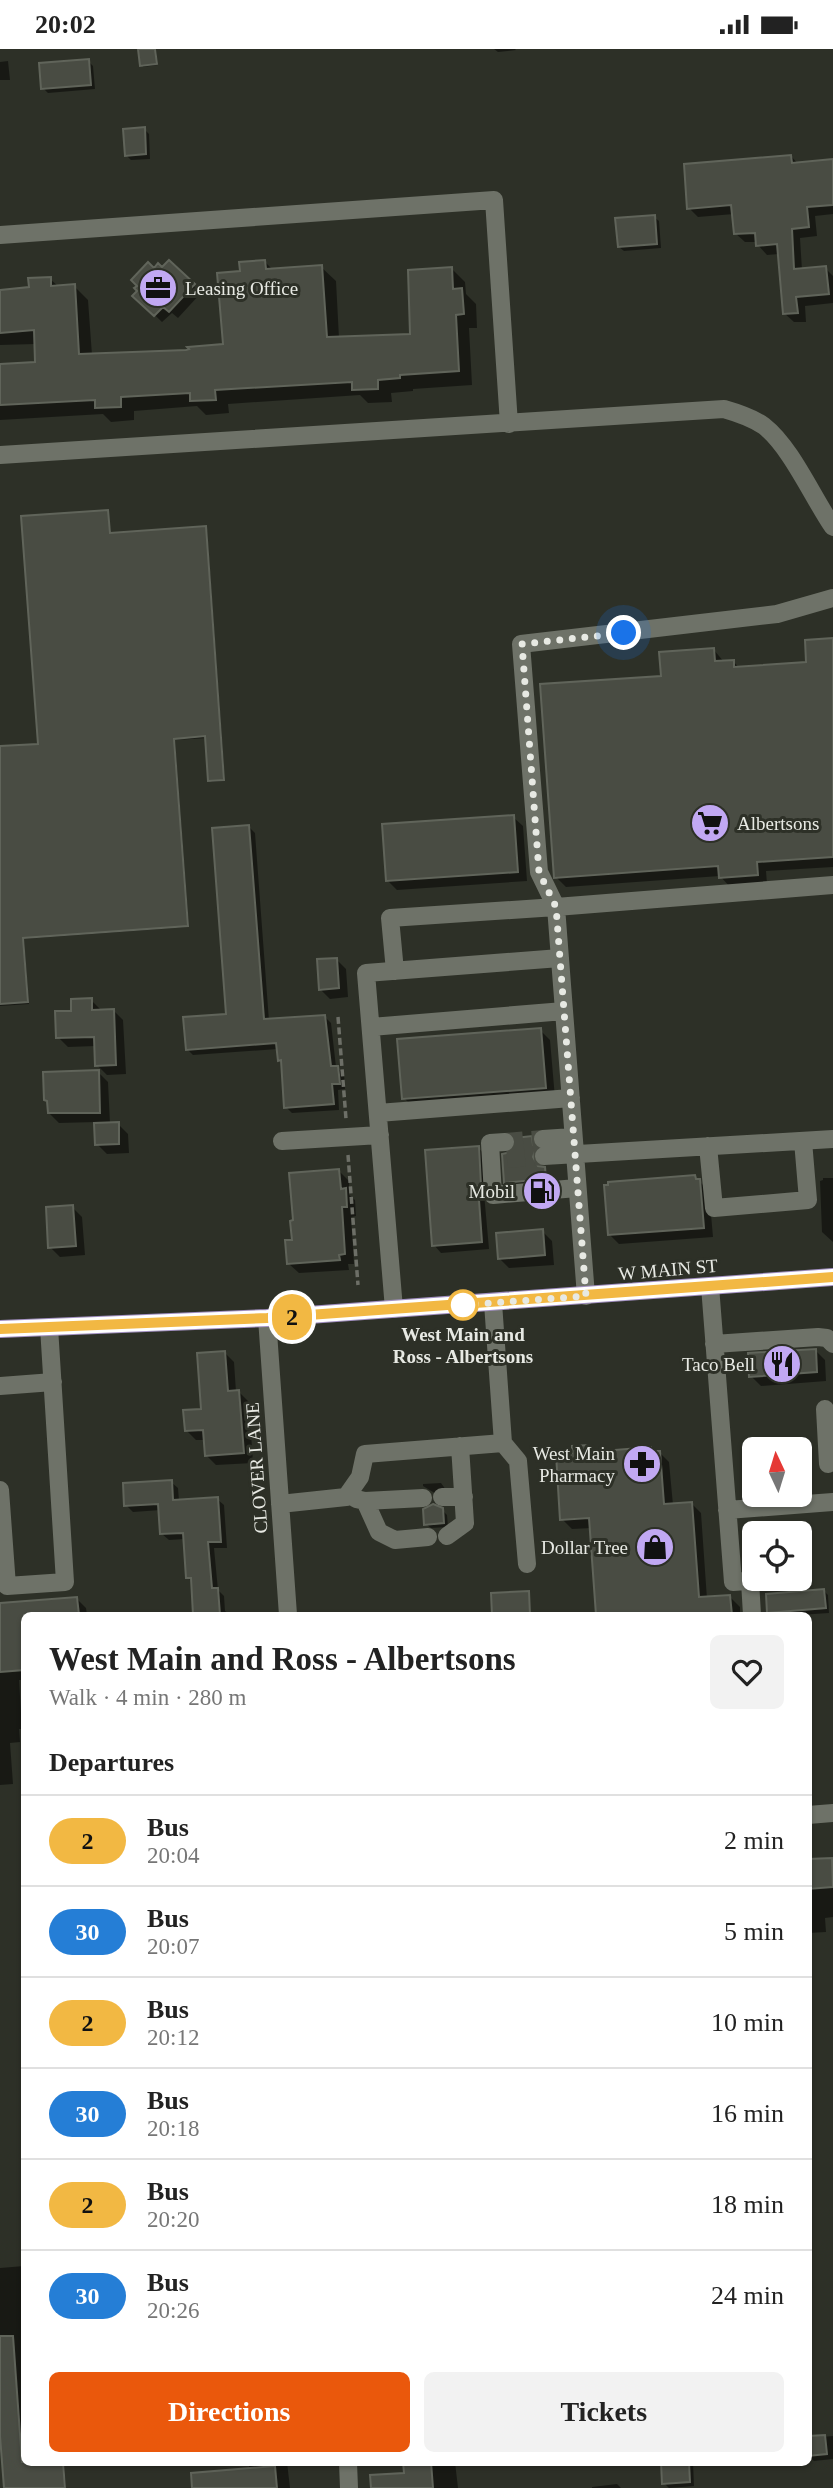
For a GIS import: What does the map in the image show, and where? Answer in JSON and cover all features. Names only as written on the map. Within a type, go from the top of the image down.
[{"type":"main road","name":"W MAIN ST","points":[[0,1329],[267,1318],[833,1277]]},
{"type":"street","points":[[0,235],[494,200],[509,424]]},
{"type":"street","points":[[0,456],[724,409],[763,425],[779,440],[833,527]]},
{"type":"street","points":[[586,1296],[556,907],[539,872],[522,644],[777,614],[833,598]]},
{"type":"street","points":[[394,971],[390,918],[833,885]]},
{"type":"street","points":[[394,1310],[366,973],[560,958]]},
{"type":"street","points":[[371,1027],[564,1011]]},
{"type":"street","points":[[378,1113],[570,1098]]},
{"type":"street","points":[[282,1141],[380,1135]]},
{"type":"street","points":[[543,1148],[574,1145],[708,1146],[833,1139]]},
{"type":"street","points":[[708,1146],[714,1208],[808,1200],[803,1141]]},
{"type":"street","points":[[501,1154],[494,1195],[577,1188]]},
{"type":"street","points":[[710,1286],[733,1582],[742,1581]]},
{"type":"street","points":[[494,1303],[503,1443],[518,1461],[527,1564]]},
{"type":"street","name":"CLOVER LANE","points":[[267,1318],[288,1612]]},
{"type":"street","points":[[0,1490],[3,1587],[65,1582],[49,1327]]},
{"type":"street","points":[[715,1344],[818,1337],[827,1338],[833,1344]]},
{"type":"street","points":[[0,1385],[53,1383]]},
{"type":"street","points":[[825,1409],[830,1456]]},
{"type":"street","points":[[346,1497],[360,1477],[365,1454],[503,1443]]},
{"type":"street","points":[[447,1536],[465,1523],[460,1446]]},
{"type":"street","points":[[280,1504],[346,1497],[365,1501],[423,1498]]},
{"type":"street","points":[[442,1497],[464,1497]]},
{"type":"street","points":[[365,1501],[379,1532],[395,1540],[428,1537]]},
{"type":"street","points":[[727,1510],[833,1502]]},
{"type":"street","points":[[752,1612],[755,1591]]},
{"type":"street","points":[[812,1815],[833,1813]]},
{"type":"street","points":[[348,2466],[349,2488]]},
{"type":"building","points":[[138,49],[155,49],[157,64],[140,66]]},
{"type":"building","points":[[89,59],[91,85],[41,89],[39,63]]},
{"type":"building","points":[[145,127],[146,154],[125,156],[123,129]]},
{"type":"building","points":[[791,155],[792,163],[833,159],[833,205],[807,207],[809,227],[792,229],[794,269],[826,266],[829,294],[796,297],[798,313],[783,314],[777,244],[756,246],[755,233],[734,234],[731,205],[687,209],[684,164]]},
{"type":"building","points":[[655,215],[657,244],[618,247],[615,218]]},
{"type":"building","name":"Leasing Office","points":[[169,260],[195,284],[169,312],[163,307],[154,316],[132,296],[137,291],[134,288],[137,286],[131,280],[148,262],[154,268],[158,263],[162,267]]},
{"type":"building","points":[[265,260],[266,269],[322,265],[327,337],[410,334],[408,270],[452,267],[453,289],[462,288],[464,314],[456,315],[459,371],[400,375],[400,378],[378,380],[378,389],[352,390],[352,382],[215,390],[216,400],[190,401],[190,393],[121,397],[121,407],[95,408],[95,400],[0,405],[0,364],[35,362],[34,330],[0,333],[0,290],[29,287],[28,278],[51,277],[51,286],[75,284],[79,354],[186,350],[189,349],[187,347],[223,344],[217,273],[240,271],[239,262]]},
{"type":"building","points":[[108,510],[110,533],[206,526],[224,780],[208,781],[205,736],[174,739],[188,926],[23,938],[28,1002],[0,1004],[0,746],[38,744],[21,516]]},
{"type":"building","points":[[833,638],[833,857],[757,862],[758,875],[719,878],[718,866],[554,878],[540,684],[661,676],[659,652],[714,648],[715,661],[734,660],[734,667],[806,662],[805,640]]},
{"type":"building","points":[[514,815],[518,872],[386,881],[382,824]]},
{"type":"building","points":[[249,825],[264,1019],[325,1015],[331,1066],[338,1066],[340,1084],[332,1084],[334,1104],[284,1108],[281,1060],[278,1061],[276,1043],[186,1050],[183,1017],[226,1014],[212,828]]},
{"type":"building","points":[[337,958],[339,988],[319,990],[317,959]]},
{"type":"building","points":[[92,998],[92,1010],[114,1009],[116,1065],[95,1066],[94,1037],[56,1038],[55,1011],[71,1011],[71,999]]},
{"type":"building","points":[[541,1028],[546,1088],[402,1099],[397,1039]]},
{"type":"building","points":[[99,1070],[100,1113],[48,1113],[47,1101],[44,1100],[43,1072]]},
{"type":"building","points":[[119,1122],[119,1144],[95,1145],[94,1123]]},
{"type":"building","points":[[532,1136],[536,1148],[533,1157],[538,1166],[545,1167],[546,1179],[504,1183],[502,1154],[515,1148],[515,1138]]},
{"type":"building","points":[[479,1146],[481,1185],[478,1186],[482,1242],[432,1246],[425,1150]]},
{"type":"building","points":[[339,1169],[341,1189],[346,1188],[347,1207],[342,1207],[345,1254],[339,1255],[340,1260],[287,1264],[285,1240],[292,1240],[290,1221],[293,1220],[289,1173]]},
{"type":"building","points":[[695,1175],[696,1179],[700,1179],[704,1228],[608,1235],[604,1185],[608,1185],[608,1182]]},
{"type":"building","points":[[73,1205],[76,1246],[48,1248],[46,1207]]},
{"type":"building","points":[[543,1229],[545,1255],[498,1259],[496,1233]]},
{"type":"building","name":"Taco Bell","points":[[816,1349],[817,1372],[749,1377],[748,1353]]},
{"type":"building","points":[[225,1351],[228,1391],[239,1390],[244,1453],[205,1456],[203,1430],[185,1431],[183,1410],[201,1409],[197,1353]]},
{"type":"building","points":[[589,1445],[590,1452],[651,1447],[651,1451],[660,1451],[664,1504],[692,1502],[699,1597],[730,1595],[732,1612],[596,1612],[589,1518],[560,1520],[556,1454],[572,1453],[572,1446]]},
{"type":"building","points":[[172,1480],[173,1500],[218,1497],[221,1542],[208,1542],[212,1588],[218,1588],[220,1612],[193,1612],[191,1578],[186,1578],[183,1533],[160,1534],[158,1504],[124,1506],[123,1483]]},
{"type":"building","points":[[433,1504],[443,1508],[444,1523],[424,1525],[423,1509]]},
{"type":"building","points":[[824,1589],[826,1608],[767,1612],[766,1594]]},
{"type":"building","points":[[529,1591],[530,1612],[492,1612],[491,1593]]},
{"type":"building","points":[[77,1597],[79,1612],[21,1612],[21,1670],[0,1672],[0,1603]]},
{"type":"building","points":[[832,1858],[833,1887],[812,1889],[812,1859]]},
{"type":"building","points":[[0,2336],[13,2336],[21,2466],[63,2466],[65,2488],[4,2488],[0,2436]]},
{"type":"building","points":[[825,2435],[827,2454],[812,2456],[812,2436]]},
{"type":"building","points":[[275,2466],[277,2488],[192,2488],[191,2473]]},
{"type":"building","points":[[403,2466],[431,2466],[433,2488],[371,2488],[370,2475],[404,2473]]},
{"type":"building","points":[[661,2466],[689,2466],[690,2482],[662,2484]]},
{"type":"tunnel","points":[[505,1142],[543,1139]]},
{"type":"tunnel","points":[[507,1159],[544,1156]]},
{"type":"bus line","name":"2","points":[[0,1329],[267,1318],[833,1277]]},
{"type":"place","name":"Leasing Office","points":[[158,288]]},
{"type":"place","name":"Albertsons","points":[[710,823]]},
{"type":"place","name":"Mobil","points":[[542,1191]]},
{"type":"place","name":"West Main and Ross - Albertsons","points":[[463,1305]]},
{"type":"place","name":"Taco Bell","points":[[782,1364]]},
{"type":"place","name":"West Main Pharmacy","points":[[642,1464]]},
{"type":"place","name":"Dollar Tree","points":[[655,1547]]},
{"type":"route","points":[[463,1305],[586,1296],[556,907],[539,872],[522,644],[624,633]]}]
